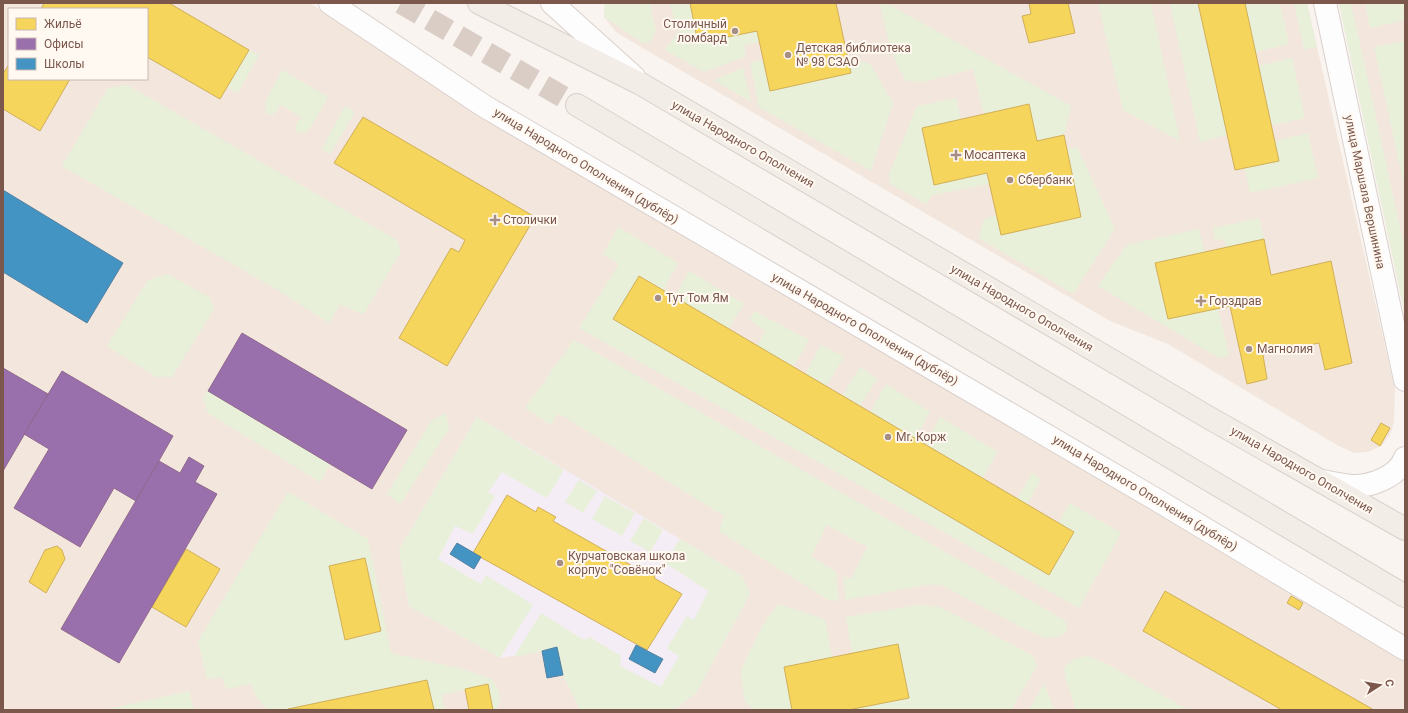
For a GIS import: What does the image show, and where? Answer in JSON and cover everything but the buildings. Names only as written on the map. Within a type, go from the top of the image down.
[{"type":"main road","name":"улица Народного Ополчения","points":[[480,3],[641,84],[1199,412],[1405,529]]},
{"type":"main road","points":[[577,105],[1405,596]]},
{"type":"street","name":"улица Народного Ополчения (дублёр)","points":[[330,3],[484,106],[1157,500],[1405,649]]},
{"type":"street","points":[[552,3],[641,84]]},
{"type":"street","name":"улица Маршала Вершинина","points":[[1325,3],[1405,380]]},
{"type":"street","points":[[1321,481],[1352,486],[1373,483],[1391,476],[1405,458]]},
{"type":"shaded area","points":[[3,3],[310,3],[434,85],[1405,655],[1405,710],[3,710]]},
{"type":"shaded area","points":[[605,3],[1307,3],[1395,390],[1394,422],[1390,435],[1381,446],[1368,452],[1354,453],[1337,445],[1168,344],[1110,321],[617,33],[604,17]]},
{"type":"shaded area","points":[[1339,3],[1405,3],[1405,315]]},
{"type":"shaded area","name":"Курчатовская школа корпус \"Совёнок\"","points":[[477,417],[742,576],[750,594],[696,693],[674,710],[580,710],[563,675],[547,678],[541,651],[500,658],[409,606],[399,550]]},
{"type":"green space","points":[[605,3],[650,3],[656,31],[650,43],[641,42],[604,17]]},
{"type":"green space","points":[[669,3],[690,3],[699,43],[757,31],[760,42],[744,45],[746,56],[704,72],[665,50],[679,31]]},
{"type":"green space","points":[[880,3],[886,3],[1071,106],[1064,135],[1037,141],[1029,104],[984,114],[973,69],[923,82],[906,81],[896,63]]},
{"type":"green space","points":[[1098,3],[1151,3],[1180,141],[1123,110]]},
{"type":"green space","points":[[1170,3],[1198,3],[1227,135],[1200,142]]},
{"type":"green space","points":[[1245,3],[1280,3],[1289,44],[1256,52]]},
{"type":"green space","points":[[1294,3],[1307,3],[1317,47],[1304,50]]},
{"type":"green space","points":[[1339,3],[1351,3],[1405,250],[1405,315]]},
{"type":"green space","points":[[1365,3],[1405,3],[1405,20],[1370,28]]},
{"type":"green space","points":[[1405,41],[1405,190],[1374,47]]},
{"type":"green space","points":[[249,50],[259,55],[238,93],[227,87]]},
{"type":"green space","points":[[1292,58],[1305,118],[1272,125],[1259,66]]},
{"type":"green space","points":[[764,60],[770,90],[851,73],[849,61],[863,61],[871,65],[893,103],[871,171],[759,107],[750,63]]},
{"type":"green space","points":[[743,68],[751,102],[714,80]]},
{"type":"green space","points":[[282,70],[328,97],[310,128],[305,133],[296,132],[296,125],[301,117],[281,105],[273,116],[267,113],[265,103]]},
{"type":"green space","points":[[127,85],[397,240],[401,252],[363,315],[340,304],[329,323],[281,292],[62,166],[108,88]]},
{"type":"green space","points":[[956,98],[961,119],[922,128],[934,184],[987,173],[989,184],[932,195],[926,204],[890,184],[889,174],[917,106]]},
{"type":"green space","points":[[345,106],[355,112],[330,154],[322,149]]},
{"type":"green space","points":[[1308,133],[1318,178],[1250,193],[1245,168],[1279,161],[1275,141]]},
{"type":"green space","points":[[1077,147],[1115,229],[1073,294],[979,238],[984,219],[996,216],[1001,235],[1081,217],[1066,149]]},
{"type":"green space","points":[[1259,218],[1264,239],[1226,247],[1224,239],[1215,240],[1213,228]]},
{"type":"green space","points":[[618,227],[678,263],[663,290],[639,276],[614,319],[1049,575],[1074,533],[1058,523],[1070,503],[1121,533],[1079,608],[579,328],[619,264],[603,254]]},
{"type":"green space","points":[[1199,229],[1205,252],[1155,263],[1168,319],[1218,308],[1229,355],[1219,358],[1098,286],[1126,245]]},
{"type":"green space","points":[[689,271],[744,304],[728,329],[675,297]]},
{"type":"green space","points":[[168,274],[210,298],[214,309],[172,377],[156,377],[107,346],[148,280]]},
{"type":"green space","points":[[754,311],[809,340],[793,367],[757,346],[765,331],[750,320]]},
{"type":"green space","points":[[574,340],[1059,617],[1067,622],[1067,629],[1062,636],[1045,638],[941,585],[924,585],[846,600],[843,576],[851,579],[867,547],[827,525],[811,556],[836,572],[839,600],[830,601],[719,531],[724,516],[558,413],[551,425],[525,408]]},
{"type":"green space","points":[[821,345],[844,357],[826,386],[805,374]]},
{"type":"green space","points":[[860,367],[877,379],[860,406],[842,396]]},
{"type":"green space","points":[[886,384],[930,412],[915,438],[870,412]]},
{"type":"green space","points":[[208,391],[330,464],[320,482],[208,413],[203,398]]},
{"type":"green space","points":[[446,413],[449,429],[400,504],[387,494],[431,421]]},
{"type":"green space","points":[[477,417],[564,470],[547,498],[502,472],[488,492],[495,496],[473,534],[455,526],[438,559],[481,584],[486,575],[533,605],[500,658],[409,606],[399,550]]},
{"type":"green space","points":[[940,417],[998,452],[982,478],[925,445]]},
{"type":"green space","points":[[1032,473],[1041,479],[1027,505],[1017,499]]},
{"type":"green space","points":[[579,480],[597,491],[583,513],[565,502]]},
{"type":"green space","points":[[288,492],[368,539],[391,653],[463,669],[492,679],[498,690],[500,702],[496,710],[493,710],[488,684],[442,695],[444,710],[434,710],[427,680],[288,709],[269,710],[258,698],[251,684],[226,689],[222,677],[207,679],[198,641]]},
{"type":"green space","points":[[605,496],[635,513],[622,536],[592,519]]},
{"type":"green space","points":[[644,518],[663,530],[650,552],[630,541]]},
{"type":"green space","points":[[680,539],[742,576],[750,594],[696,693],[674,710],[580,710],[563,675],[557,648],[514,657],[541,613],[584,640],[590,637],[621,656],[620,666],[661,687],[679,656],[667,648],[687,616],[694,620],[708,591],[665,563]]},
{"type":"green space","points":[[778,604],[825,619],[832,657],[784,667],[792,710],[753,710],[744,699],[741,670],[761,628]]},
{"type":"green space","points":[[918,605],[940,607],[1032,655],[1037,666],[1011,710],[848,710],[909,698],[898,644],[852,653],[846,617]]},
{"type":"green space","points":[[1089,656],[1109,665],[1188,710],[1076,710],[1066,680],[1064,668],[1073,659]]},
{"type":"green space","points":[[1044,683],[1054,710],[1029,710]]},
{"type":"green space","points":[[189,691],[194,710],[104,710]]},
{"type":"tunnel","points":[[401,3],[577,105]]},
{"type":"place","name":"Столичный ломбард","points":[[735,31]]},
{"type":"place","name":"Детская библиотека № 98 СЗАО","points":[[788,55]]},
{"type":"place","name":"Мосаптека","points":[[956,155]]},
{"type":"place","name":"Сбербанк","points":[[1010,180]]},
{"type":"place","name":"Столички","points":[[495,220]]},
{"type":"place","name":"Тут Том Ям","points":[[658,298]]},
{"type":"place","name":"Горздрав","points":[[1201,301]]},
{"type":"place","name":"Магнолия","points":[[1249,349]]},
{"type":"place","name":"Mr. Корж","points":[[888,437]]},
{"type":"place","name":"Курчатовская школа корпус \"Совёнок\"","points":[[560,563]]}]
